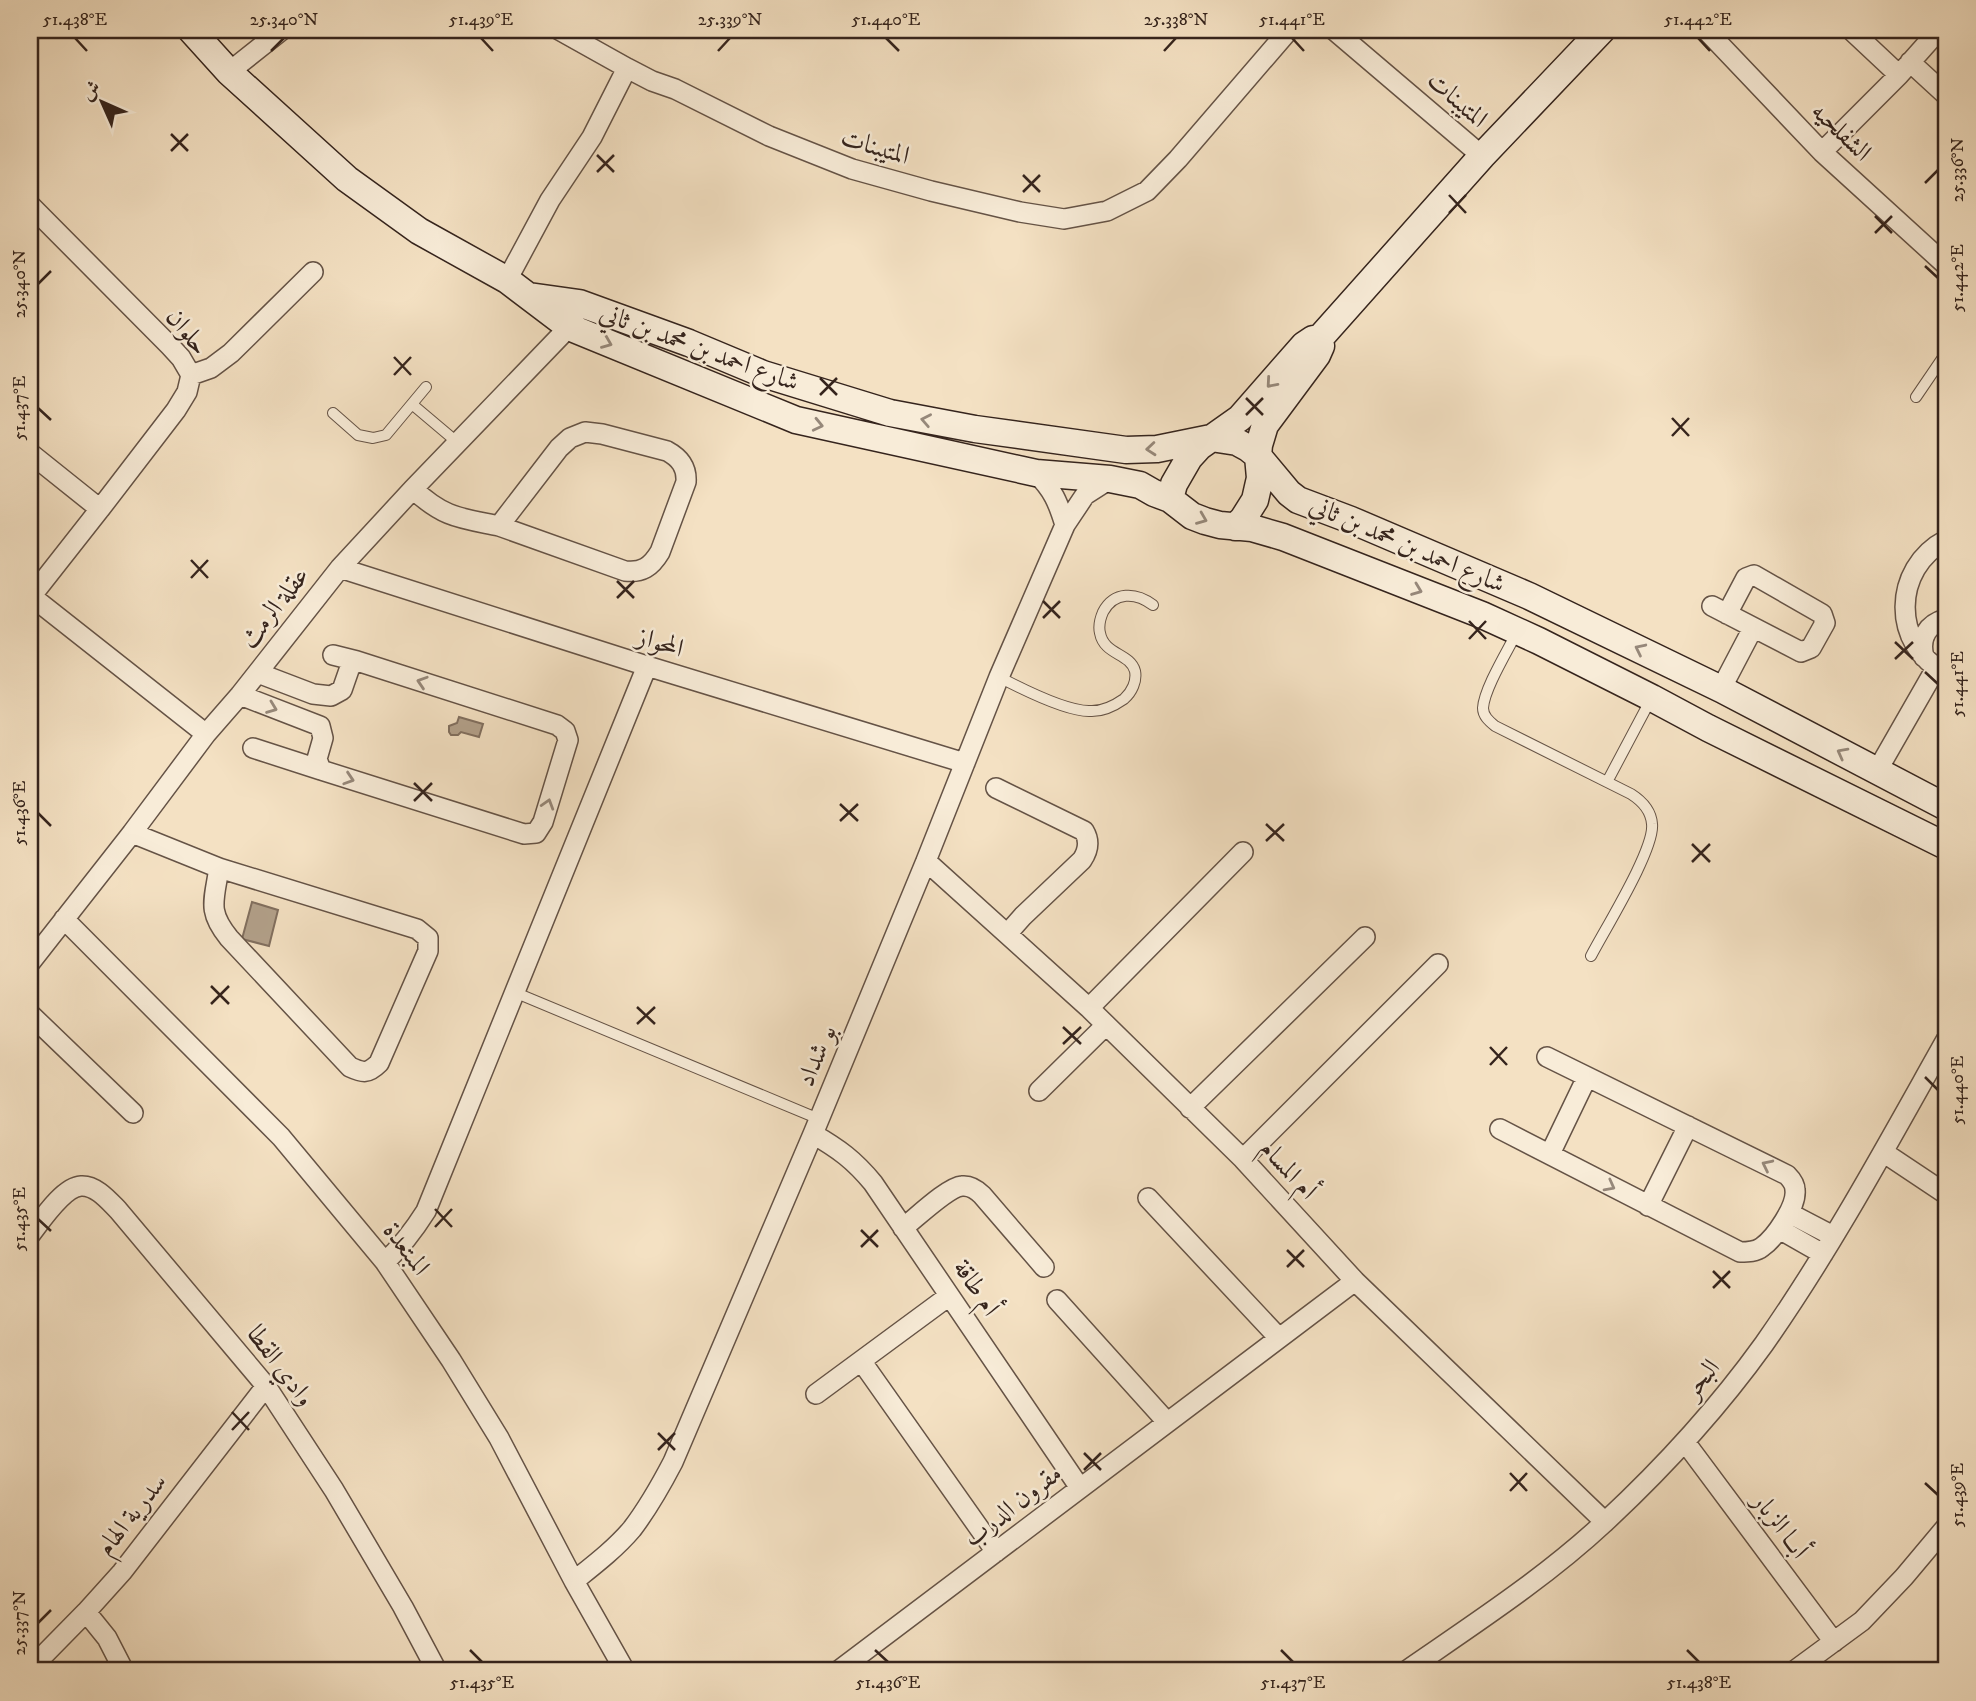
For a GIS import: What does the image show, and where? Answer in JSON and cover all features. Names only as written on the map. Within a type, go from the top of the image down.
[{"type":"street","name":"شارع احمد بن محمد بن ثاني","points":[[191,30],[229,72],[347,179],[419,231],[517,288],[796,420],[1036,473],[1110,479],[1140,485],[1170,499],[1192,516],[1205,521],[1252,528],[1283,537],[1482,615],[1946,846]]},
{"type":"street","points":[[229,72],[282,30]]},
{"type":"street","name":"المتيبنات","points":[[559,30],[652,82],[675,89],[769,136],[852,169],[956,197],[1064,219],[1107,211],[1147,191],[1289,30]]},
{"type":"street","name":"المتيبنات","points":[[1334,30],[1482,156]]},
{"type":"street","points":[[1170,499],[1174,484],[1189,458],[1211,438],[1240,418],[1304,345],[1320,338],[1482,156],[1602,30]]},
{"type":"street","name":"الشفلحيه","points":[[1706,30],[1822,152],[1946,265]]},
{"type":"street","points":[[1851,30],[1946,96]]},
{"type":"street","points":[[1822,152],[1905,69],[1939,30]]},
{"type":"street","points":[[517,288],[550,200],[592,137],[627,68]]},
{"type":"street","name":"حلوان","points":[[30,205],[170,346],[191,375],[187,392],[176,410],[30,597],[206,734]]},
{"type":"street","points":[[191,375],[211,368],[231,353],[313,272]]},
{"type":"street","name":"شارع احمد بن محمد بن ثاني","points":[[574,315],[689,343],[763,374],[890,413],[975,429],[1126,450],[1157,449],[1211,438],[1237,442],[1258,456],[1298,500],[1529,596],[1721,689],[1946,807]]},
{"type":"street","name":"عقلة الرمث","points":[[30,963],[206,734],[258,673],[340,568],[574,315]]},
{"type":"street","points":[[1235,527],[1255,500],[1260,478],[1258,456],[1265,425],[1317,355],[1321,345],[1320,338]]},
{"type":"street","points":[[414,489],[427,502],[446,514],[499,526],[625,571],[636,572],[653,563],[660,552],[686,482],[686,471],[675,455],[667,451],[585,432],[570,438],[559,448],[499,526]]},
{"type":"street","points":[[30,453],[100,509]]},
{"type":"street","points":[[1036,473],[1057,499],[1065,525]]},
{"type":"street","name":"بو شداد","points":[[574,1581],[605,1556],[631,1529],[656,1494],[673,1462],[816,1127],[999,677],[1065,525],[1085,495],[1110,479]]},
{"type":"street","points":[[1935,666],[1914,644],[1905,612],[1906,596],[1910,579],[1919,565],[1929,552],[1946,540]]},
{"type":"street","name":"المحواز","points":[[340,568],[647,666],[965,763]]},
{"type":"street","points":[[1754,575],[1825,618],[1823,628],[1811,648],[1801,652],[1753,628],[1719,610],[1746,578],[1754,575]]},
{"type":"street","points":[[1935,666],[1922,648],[1927,629],[1946,619]]},
{"type":"street","points":[[1721,689],[1753,628]]},
{"type":"street","points":[[253,748],[524,834],[536,833],[543,822],[568,740],[565,731],[557,724],[333,655]]},
{"type":"street","points":[[258,673],[313,694],[331,696],[342,690],[350,667],[357,661]]},
{"type":"street","points":[[385,1262],[401,1247],[426,1211],[647,666]]},
{"type":"street","points":[[1877,771],[1935,666]]},
{"type":"street","points":[[240,695],[320,726],[323,738],[317,759],[321,770]]},
{"type":"street","points":[[996,788],[1084,831],[1088,837],[1087,853],[1082,860],[1008,933]]},
{"type":"street","points":[[132,833],[219,868],[417,929],[428,938],[428,951],[379,1063],[372,1070],[362,1072],[349,1067],[216,922],[214,906],[219,868]]},
{"type":"street","points":[[1089,1008],[1242,852]]},
{"type":"street","name":"أم المسام","points":[[926,861],[1089,1008],[1243,1159],[1355,1281],[1605,1522]]},
{"type":"street","name":"المبتعدة","points":[[64,919],[281,1137],[385,1262],[451,1360],[499,1438],[625,1671]]},
{"type":"street","points":[[1189,1108],[1365,937]]},
{"type":"street","points":[[1243,1159],[1438,964]]},
{"type":"street","points":[[30,1014],[134,1113]]},
{"type":"street","points":[[1039,1091],[1106,1025]]},
{"type":"street","name":"البحر","points":[[1406,1671],[1539,1577],[1605,1522],[1685,1442],[1763,1346],[1823,1254],[1946,1040]]},
{"type":"street","points":[[1500,1129],[1741,1252],[1762,1248],[1784,1221],[1794,1200],[1795,1190],[1787,1175],[1547,1058]]},
{"type":"street","points":[[1550,1154],[1587,1077]]},
{"type":"street","points":[[1648,1206],[1688,1126]]},
{"type":"street","name":"أم طاقة","points":[[816,1127],[858,1165],[873,1183],[1080,1488]]},
{"type":"street","points":[[1883,1152],[1946,1194]]},
{"type":"street","name":"وادي القطا","points":[[30,1234],[58,1200],[81,1186],[98,1191],[127,1220],[266,1386],[334,1490],[403,1607],[437,1671]]},
{"type":"street","points":[[903,1228],[953,1188],[969,1186],[982,1195],[1044,1267]]},
{"type":"street","points":[[1148,1198],[1279,1338]]},
{"type":"street","points":[[1784,1221],[1833,1236]]},
{"type":"street","points":[[1784,1221],[1823,1254]]},
{"type":"street","name":"مقرون الدرب","points":[[838,1671],[1355,1281]]},
{"type":"street","points":[[816,1394],[949,1296]]},
{"type":"street","points":[[1057,1300],[1167,1422]]},
{"type":"street","points":[[862,1362],[996,1552]]},
{"type":"street","name":"سدرية الهام","points":[[30,1669],[86,1612],[147,1541],[266,1386]]},
{"type":"street","name":"أبــا الزبار","points":[[1685,1442],[1834,1642]]},
{"type":"street","points":[[1794,1671],[1862,1621],[1881,1603],[1946,1527]]},
{"type":"street","points":[[86,1612],[107,1637],[124,1671]]},
{"type":"lane","points":[[1916,397],[1946,353]]},
{"type":"lane","points":[[333,413],[358,435],[373,438],[386,435],[426,387]]},
{"type":"lane","points":[[413,405],[458,443]]},
{"type":"lane","points":[[999,677],[1035,694],[1087,712],[1109,707],[1128,695],[1136,679],[1133,665],[1106,646],[1100,636],[1100,618],[1106,607],[1121,596],[1138,596],[1153,605]]},
{"type":"lane","points":[[1518,632],[1487,692],[1483,708],[1485,715],[1495,726],[1631,794],[1650,814],[1652,831],[1645,855],[1591,956]]},
{"type":"lane","points":[[1607,782],[1652,698]]},
{"type":"lane","points":[[514,992],[816,1127]]},
{"type":"shaded area","points":[[459,717],[483,724],[479,737],[461,732],[451,735],[449,726],[457,723]]},
{"type":"shaded area","points":[[252,902],[278,910],[269,946],[242,939]]}]
